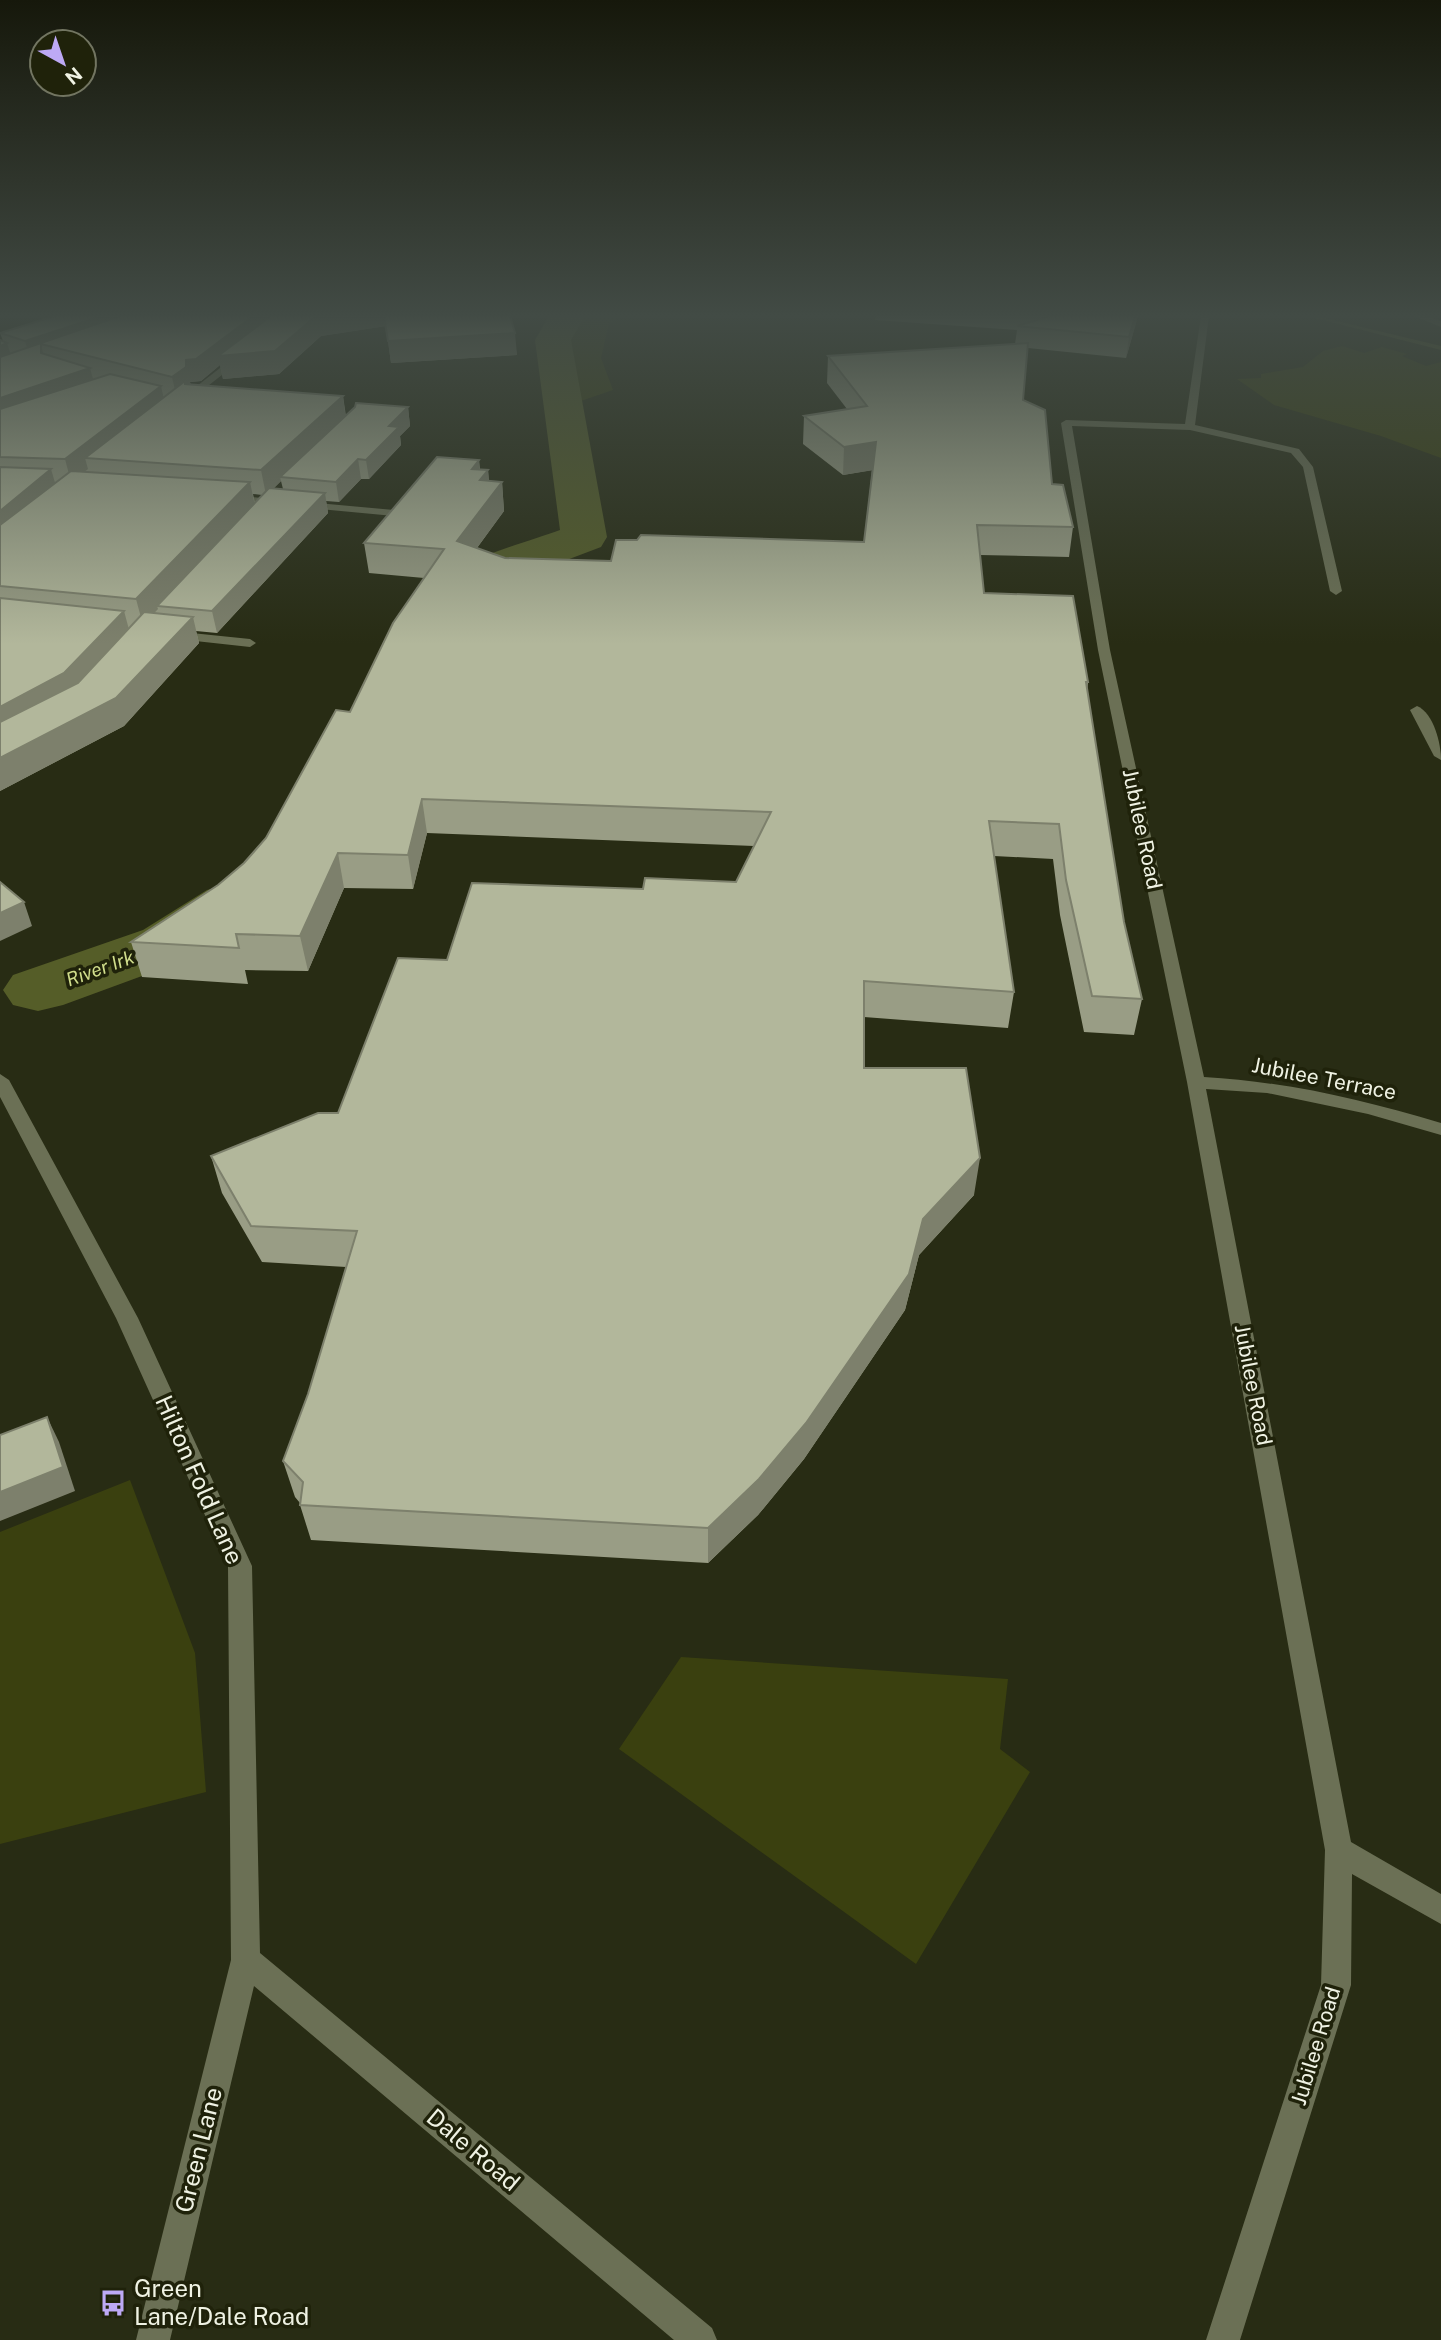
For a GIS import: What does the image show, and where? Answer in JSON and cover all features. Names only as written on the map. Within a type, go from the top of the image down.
[{"type":"street","name":"Jubilee Road","points":[[1067,425],[1104,650],[1196,1082],[1339,1850],[1336,1985],[1223,2340]]},
{"type":"street","name":"Jubilee Road","points":[[1145,425],[1190,427]]},
{"type":"street","points":[[1190,427],[1294,451],[1308,467],[1336,591]]},
{"type":"street","points":[[260,512],[278,493]]},
{"type":"street","points":[[220,498],[397,509],[386,523]]},
{"type":"street","points":[[162,634],[250,643]]},
{"type":"street","points":[[1418,710],[1441,756]]},
{"type":"street","name":"Hilton Fold Lane","points":[[0,1080],[127,1318],[240,1566],[246,1961]]},
{"type":"street","name":"Jubilee Terrace","points":[[1196,1082],[1266,1087],[1370,1108],[1441,1129]]},
{"type":"street","points":[[1339,1850],[1441,1910]]},
{"type":"street","name":"Green Lane","points":[[153,2340],[246,1961]]},
{"type":"street","name":"Dale Road","points":[[246,1961],[700,2340]]},
{"type":"green space","points":[[1344,425],[1441,425],[1441,458]]},
{"type":"green space","points":[[130,1480],[195,1653],[206,1792],[0,1844],[0,1532]]},
{"type":"green space","points":[[681,1657],[1008,1679],[1000,1749],[1030,1772],[916,1964],[619,1749]]},
{"type":"building","points":[[0,425],[109,425],[65,459],[0,457]]},
{"type":"building","points":[[128,425],[311,425],[261,470],[85,458]]},
{"type":"building","points":[[336,425],[399,427],[366,460],[358,459],[336,482],[280,477]]},
{"type":"building","points":[[816,425],[1046,425],[1052,484],[1063,485],[1073,527],[977,525],[984,593],[1073,596],[1124,922],[1142,999],[1092,996],[1066,880],[1059,824],[989,821],[1014,992],[864,981],[864,1068],[966,1068],[980,1158],[923,1219],[909,1274],[806,1423],[759,1479],[708,1528],[300,1505],[303,1482],[283,1461],[308,1394],[357,1231],[251,1226],[211,1156],[318,1113],[338,1113],[398,958],[447,960],[472,883],[643,889],[645,878],[736,882],[771,812],[422,799],[408,855],[338,853],[300,936],[236,934],[239,948],[131,942],[218,885],[244,863],[266,838],[336,710],[350,712],[393,623],[444,549],[364,543],[437,457],[479,460],[472,469],[488,470],[480,480],[502,482],[457,541],[505,558],[611,561],[616,540],[637,540],[641,535],[864,542],[876,442],[844,447]]},
{"type":"building","points":[[0,467],[51,469],[0,511]]},
{"type":"building","points":[[71,471],[250,482],[136,599],[0,586],[0,525]]},
{"type":"building","points":[[269,488],[325,493],[212,611],[157,606]]},
{"type":"building","points":[[0,598],[124,611],[64,673],[0,707]]},
{"type":"building","points":[[144,612],[193,617],[116,698],[0,758],[0,722],[78,683]]},
{"type":"building","points":[[0,882],[24,902],[0,913]]},
{"type":"building","points":[[47,1417],[63,1467],[0,1492],[0,1435]]},
{"type":"waterway","name":"River Irk","points":[[431,605],[460,584],[584,537],[566,425]]},
{"type":"waterway","name":"River Irk","points":[[38,990],[167,944],[230,904]]},
{"type":"place","name":"Green Lane/Dale Road","points":[[113,2303]]}]
